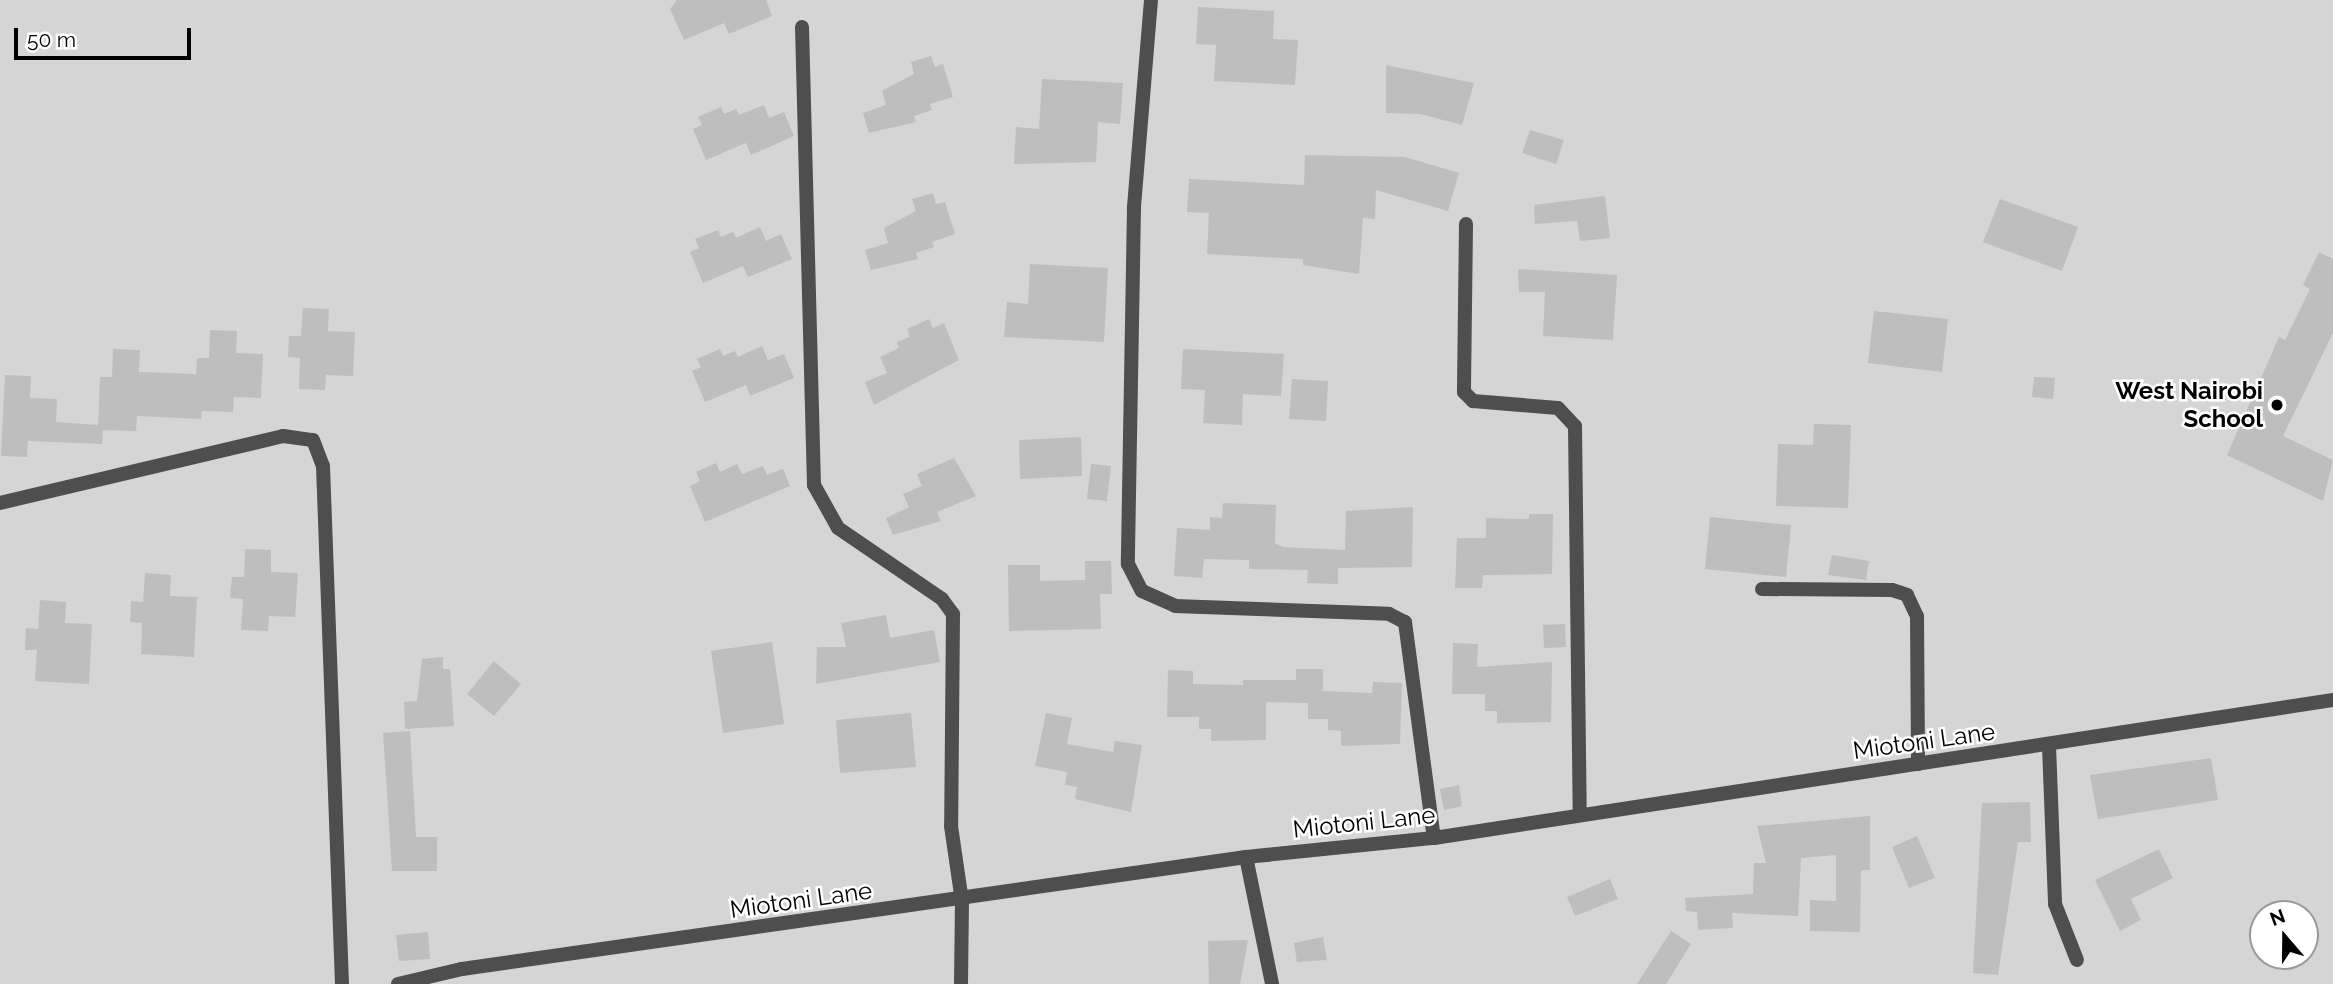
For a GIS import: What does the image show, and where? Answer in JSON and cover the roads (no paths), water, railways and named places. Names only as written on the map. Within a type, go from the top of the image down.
[{"type":"street","points":[[1151,0],[1134,208],[1128,565],[1142,591],[1175,606],[1389,614],[1405,622],[1434,838]]},
{"type":"street","points":[[802,27],[814,485],[838,528],[942,599],[953,614],[951,839],[962,901],[961,984]]},
{"type":"street","points":[[1466,224],[1464,392],[1473,401],[1558,408],[1575,426],[1580,815]]},
{"type":"street","points":[[0,503],[283,436],[313,440],[323,466],[342,984]]},
{"type":"street","points":[[1762,589],[1892,590],[1907,595],[1917,616],[1918,764]]},
{"type":"street","name":"Miotoni Lane","points":[[398,984],[462,969],[962,901],[1246,857],[1434,838],[2049,746],[2333,700]]},
{"type":"street","points":[[2049,746],[2055,904],[2077,960]]},
{"type":"street","points":[[1246,857],[1272,984]]},
{"type":"place","name":"West Nairobi School","points":[[2277,405]]}]
